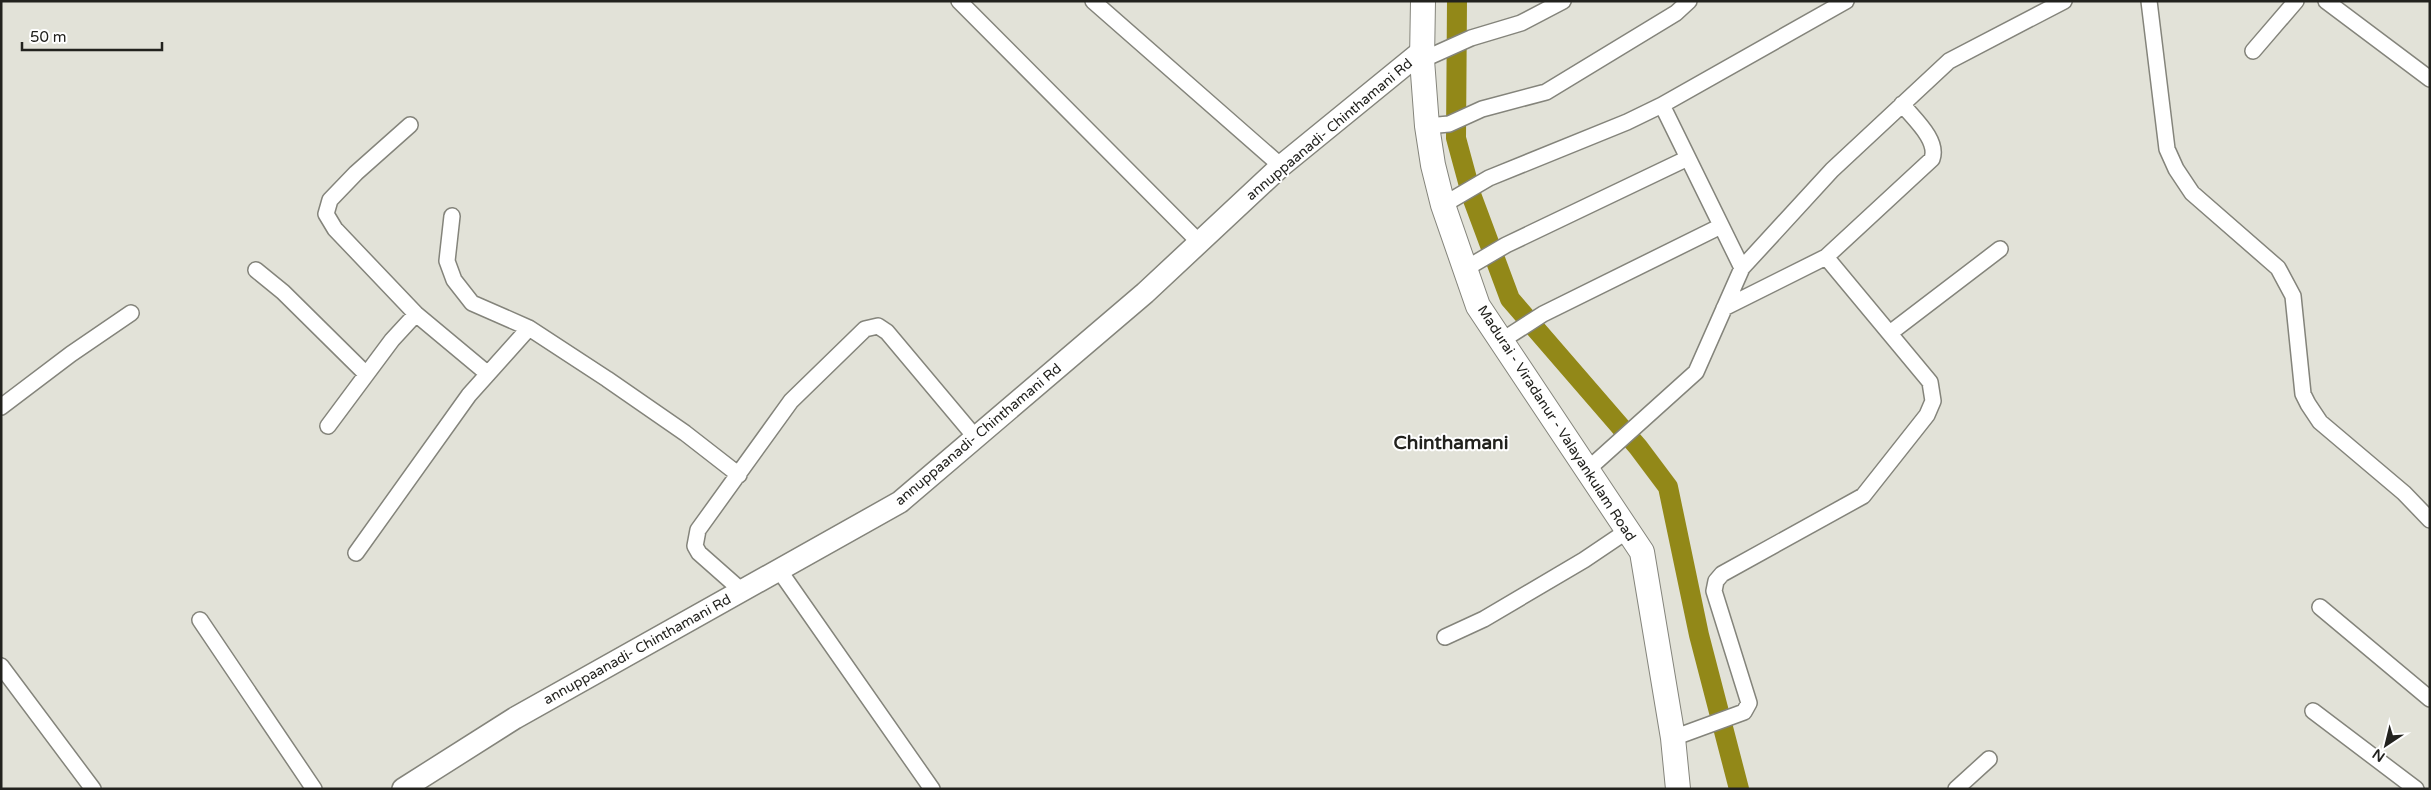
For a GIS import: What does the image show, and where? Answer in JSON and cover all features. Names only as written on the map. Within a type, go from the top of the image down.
[{"type":"main road","name":"Madurai - Viradanur - Valayankulam Road","points":[[1423,1],[1438,125],[1433,165],[1451,200],[1474,262],[1478,306],[1510,335],[1586,471],[1642,552],[1673,738],[1678,789]]},
{"type":"street","points":[[959,1],[1199,242]]},
{"type":"street","points":[[1094,1],[1281,166]]},
{"type":"street","points":[[1429,54],[1471,38],[1521,23],[1563,1]]},
{"type":"street","points":[[1451,200],[1489,178],[1627,122],[1662,105],[1846,1]]},
{"type":"street","points":[[1586,471],[1696,372],[1742,268],[1832,170],[1949,61],[2064,1]]},
{"type":"street","points":[[2149,1],[2167,148],[2176,169],[2192,193],[2278,268],[2294,296],[2303,394],[2320,422],[2404,493],[2430,520]]},
{"type":"street","points":[[2253,51],[2296,1]]},
{"type":"street","points":[[2326,1],[2430,79]]},
{"type":"street","points":[[1438,125],[1482,109],[1546,92],[1637,38],[1686,2]]},
{"type":"street","name":"annuppaanadi- Chinthamani Rd","points":[[403,789],[515,718],[900,502],[1145,293],[1281,166],[1429,54]]},
{"type":"street","points":[[1724,308],[1826,257],[1932,159],[1934,152],[1931,141],[1902,104]]},
{"type":"street","points":[[1662,105],[1742,268]]},
{"type":"street","points":[[410,125],[356,173],[330,200],[326,214],[334,229],[416,314],[488,374]]},
{"type":"street","points":[[1474,262],[1506,244],[1688,158]]},
{"type":"street","points":[[452,216],[447,261],[454,280],[472,303],[528,328],[623,390],[739,475]]},
{"type":"street","points":[[1510,335],[1543,314],[1721,226]]},
{"type":"street","points":[[1890,334],[2000,249]]},
{"type":"street","points":[[1673,738],[1700,730],[1744,712],[1749,703],[1714,591],[1716,581],[1722,574],[1863,496],[1927,415],[1933,401],[1930,382],[1826,257]]},
{"type":"street","points":[[256,270],[283,292],[366,374]]},
{"type":"street","points":[[1,407],[70,354],[131,313]]},
{"type":"street","points":[[328,426],[366,374],[416,314]]},
{"type":"street","points":[[742,590],[699,554],[694,538],[791,401],[865,329],[878,326],[887,332],[976,438]]},
{"type":"street","points":[[356,553],[428,450],[488,374],[528,328]]},
{"type":"street","points":[[1445,637],[1484,619],[1584,560],[1627,531]]},
{"type":"street","points":[[779,570],[932,789]]},
{"type":"street","points":[[2320,607],[2430,699]]},
{"type":"street","points":[[200,620],[314,789]]},
{"type":"street","points":[[1,666],[93,789]]},
{"type":"street","points":[[2313,710],[2416,789]]},
{"type":"street","points":[[1956,789],[1989,759]]},
{"type":"waterway","points":[[1457,1],[1456,138],[1472,197],[1510,299],[1638,447],[1668,487],[1699,635],[1739,789]]},
{"type":"district","name":"Chinthamani","points":[[1451,442]]}]
